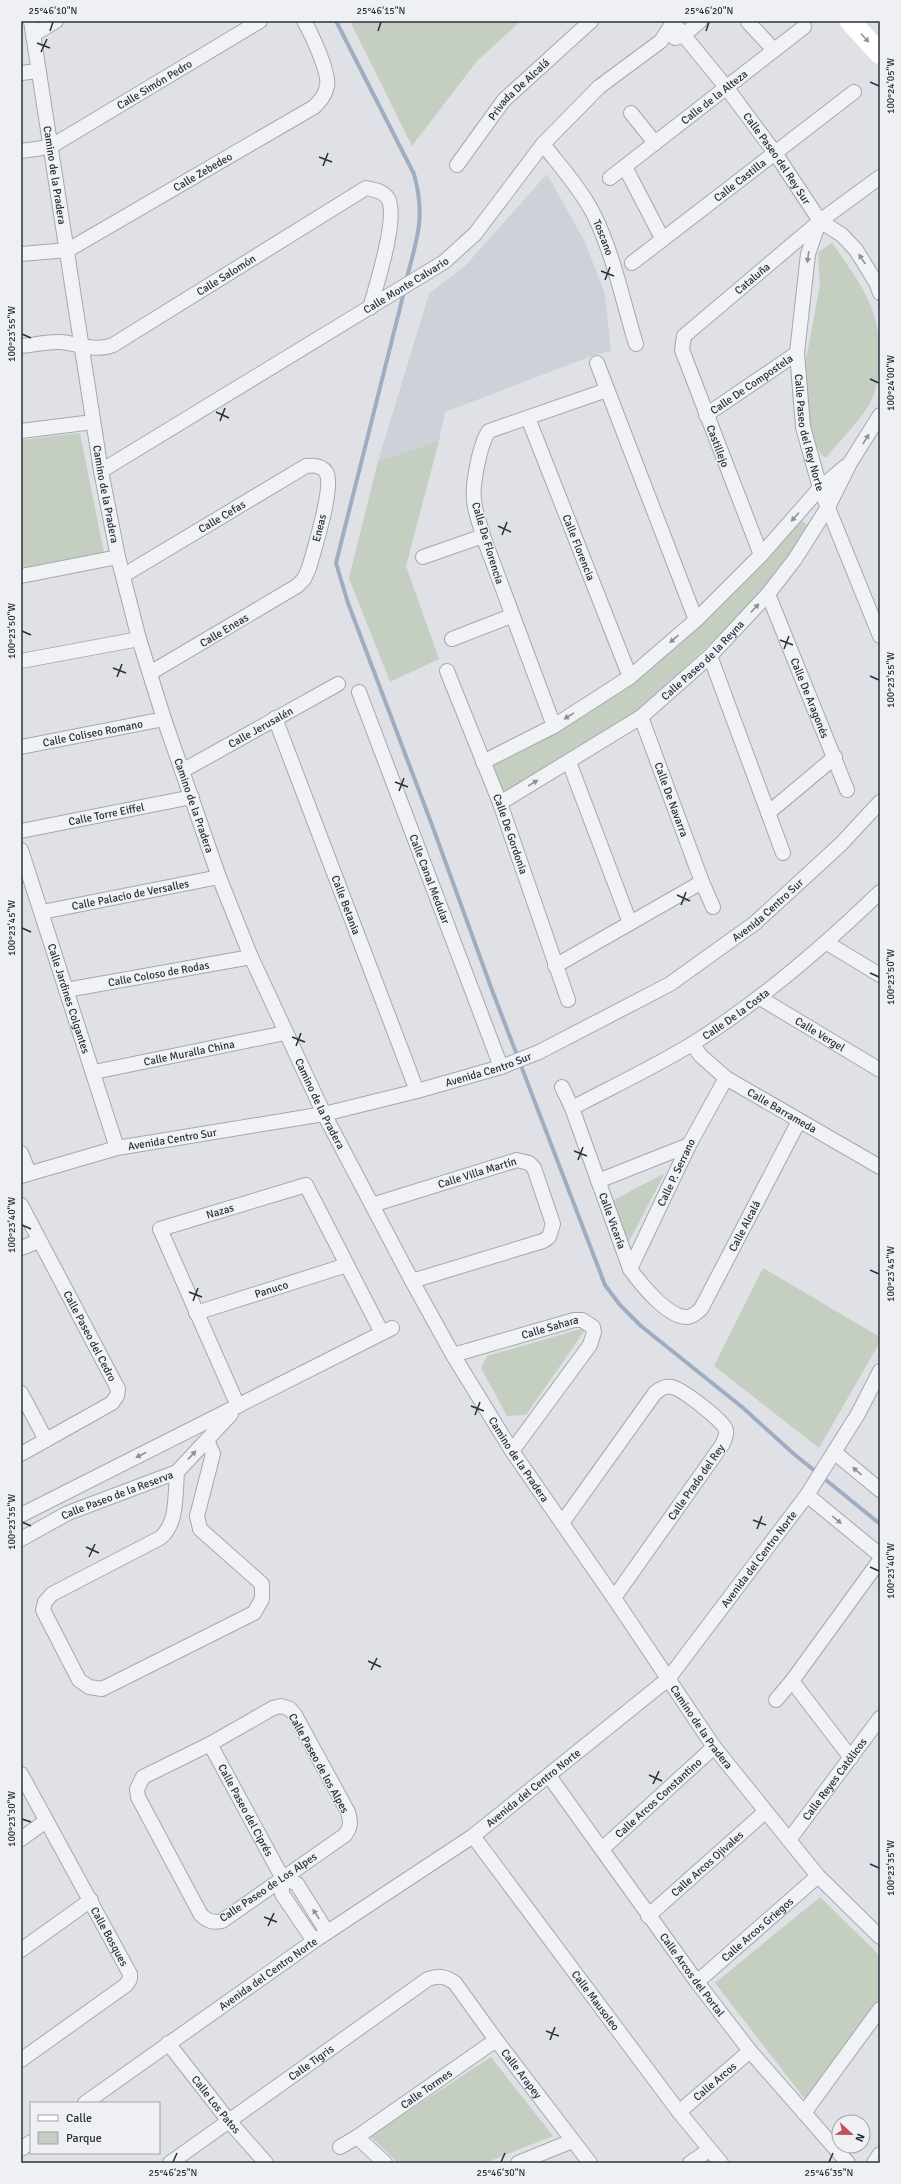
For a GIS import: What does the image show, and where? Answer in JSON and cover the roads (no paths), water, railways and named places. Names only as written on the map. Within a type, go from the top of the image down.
[{"type":"main road","points":[[850,21],[880,54]]},
{"type":"street","points":[[32,28],[56,21]]},
{"type":"street","name":"Calle Simón Pedro","points":[[50,147],[260,21]]},
{"type":"street","name":"Calle Zebedeo","points":[[68,250],[314,108],[324,97],[328,85],[326,71],[304,21]]},
{"type":"street","name":"Privada De Alcalá","points":[[457,166],[504,100],[591,21]]},
{"type":"street","name":"Calle Monte Calvario","points":[[101,470],[444,262],[475,234],[543,144],[599,88],[661,41],[673,21]]},
{"type":"street","name":"Calle Paseo del Rey Sur","points":[[673,21],[726,87],[775,153],[820,221],[842,235],[856,250],[879,286]]},
{"type":"street","name":"Calle Monte Calvario","points":[[661,41],[684,35],[700,21]]},
{"type":"street","points":[[748,22],[774,50]]},
{"type":"street","name":"Calle de la Alteza","points":[[610,178],[804,27]]},
{"type":"street","name":"Camino de la Pradera","points":[[32,28],[50,147],[68,250],[93,422],[118,557],[140,640],[164,719],[219,877],[250,957],[324,1114],[412,1281],[453,1355],[512,1451],[614,1598],[714,1747],[818,1876],[880,1936]]},
{"type":"street","points":[[21,73],[38,71]]},
{"type":"street","name":"Calle Castilla","points":[[632,263],[662,238],[854,92]]},
{"type":"street","points":[[631,113],[655,144]]},
{"type":"street","name":"Toscano","points":[[543,144],[577,188],[593,214],[605,245],[636,344]]},
{"type":"street","points":[[21,151],[50,147]]},
{"type":"street","points":[[625,167],[662,238]]},
{"type":"street","name":"Cataluña","points":[[684,336],[820,221],[880,177]]},
{"type":"street","name":"Calle Salomón","points":[[21,346],[61,342],[104,349],[113,345],[366,188],[380,190],[388,198],[392,210],[391,228],[370,308]]},
{"type":"street","name":"Calle Paseo del Rey Norte","points":[[820,221],[812,237],[808,254],[797,354],[803,427],[820,488],[880,636]]},
{"type":"street","points":[[21,254],[68,250]]},
{"type":"street","name":"Castillejo","points":[[684,336],[682,350],[761,555]]},
{"type":"street","name":"Calle De Compostela","points":[[706,414],[797,354]]},
{"type":"street","points":[[597,363],[696,620]]},
{"type":"street","name":"Calle De Florencia","points":[[554,726],[511,616],[483,536],[474,498],[484,440],[489,431],[607,390]]},
{"type":"street","name":"Calle Paseo de la Reyna","points":[[500,803],[641,717],[710,656],[768,594],[791,565],[828,507],[850,463],[880,415]]},
{"type":"street","name":"Calle Florencia","points":[[528,418],[630,677]]},
{"type":"street","points":[[21,431],[93,422]]},
{"type":"street","name":"Calle Paseo de la Reyna","points":[[483,762],[554,726],[630,677],[696,620],[761,555],[820,488],[850,463]]},
{"type":"street","name":"Calle Cefas","points":[[124,575],[306,466],[314,465],[322,468]]},
{"type":"street","name":"Eneas","points":[[297,586],[304,579],[309,568],[327,497],[329,481],[327,473],[322,468]]},
{"type":"street","points":[[423,557],[483,536]]},
{"type":"street","points":[[21,576],[118,557]]},
{"type":"street","name":"Calle Eneas","points":[[150,673],[297,586]]},
{"type":"street","name":"Calle De Aragonés","points":[[768,594],[847,790]]},
{"type":"street","points":[[452,639],[511,616]]},
{"type":"street","points":[[21,661],[140,640]]},
{"type":"street","points":[[710,656],[783,853]]},
{"type":"street","name":"Calle De Gordonia","points":[[447,671],[500,803],[568,1000]]},
{"type":"street","name":"Calle Jerusalén","points":[[182,771],[338,684]]},
{"type":"street","name":"Calle Canal Medular","points":[[359,692],[506,1066]]},
{"type":"street","name":"Calle De Navarra","points":[[641,717],[702,882],[713,907]]},
{"type":"street","name":"Calle Betania","points":[[275,718],[417,1091]]},
{"type":"street","name":"Calle Coliseo Romano","points":[[21,747],[164,719]]},
{"type":"street","points":[[768,813],[834,757]]},
{"type":"street","points":[[569,762],[630,923]]},
{"type":"street","name":"Calle Torre Eiffel","points":[[21,831],[192,797]]},
{"type":"street","name":"Avenida Centro Sur","points":[[25,1174],[118,1148],[324,1114],[417,1091],[506,1066],[539,1052],[670,984],[755,923],[841,844],[880,802]]},
{"type":"street","name":"Calle Jardines Colgantes","points":[[21,850],[118,1148]]},
{"type":"street","name":"Calle Palacio de Versalles","points":[[42,912],[219,877]]},
{"type":"street","points":[[555,966],[702,882]]},
{"type":"street","name":"Calle De la Costa","points":[[572,1108],[692,1044],[760,998],[827,943],[880,892]]},
{"type":"street","points":[[827,943],[880,975]]},
{"type":"street","name":"Calle Coloso de Rodas","points":[[66,990],[250,957]]},
{"type":"street","name":"Calle Vergel","points":[[760,998],[880,1070]]},
{"type":"street","name":"Calle Muralla China","points":[[94,1072],[285,1033]]},
{"type":"street","name":"Calle Barrameda","points":[[692,1044],[701,1056],[726,1078],[880,1167]]},
{"type":"street","name":"Calle P. Serrano","points":[[630,1269],[689,1145],[726,1078]]},
{"type":"street","name":"Calle Vicaría","points":[[562,1087],[572,1108],[630,1269],[662,1305],[679,1315]]},
{"type":"street","name":"Calle Alcalá","points":[[679,1315],[687,1317],[694,1315],[701,1309],[799,1121]]},
{"type":"street","points":[[598,1181],[689,1145]]},
{"type":"street","points":[[21,1153],[25,1174]]},
{"type":"street","name":"Calle Villa Martín","points":[[372,1205],[516,1160],[529,1163],[534,1168],[553,1224],[549,1237],[543,1241],[412,1281]]},
{"type":"street","name":"Nazas","points":[[238,1406],[160,1229],[306,1185],[347,1265],[387,1331]]},
{"type":"street","name":"Calle Paseo del Cedro","points":[[21,1205],[118,1389],[117,1396],[112,1403],[21,1454]]},
{"type":"street","points":[[21,1248],[39,1241]]},
{"type":"street","name":"Panuco","points":[[196,1313],[347,1265]]},
{"type":"street","name":"Calle Sahara","points":[[453,1355],[574,1320],[582,1320],[593,1327],[594,1332],[590,1345],[512,1451]]},
{"type":"street","name":"Calle Paseo de la Reserva","points":[[21,1515],[387,1331]]},
{"type":"street","name":"Avenida del Centro Norte","points":[[86,2102],[327,1932],[473,1836],[668,1680],[810,1490],[832,1456],[879,1376]]},
{"type":"street","name":"Calle Prado del Rey","points":[[562,1522],[655,1393],[663,1387],[673,1387],[682,1391],[722,1422],[726,1430],[726,1437],[722,1445],[614,1598]]},
{"type":"street","points":[[21,1393],[46,1440]]},
{"type":"street","name":"Calle Paseo de la Reserva","points":[[21,1539],[68,1513],[176,1472],[238,1406]]},
{"type":"street","points":[[176,1472],[172,1524],[168,1533],[52,1594],[45,1602],[43,1610],[79,1680],[89,1687],[102,1689],[254,1613],[262,1599],[262,1584],[200,1529],[197,1516],[213,1454],[207,1440]]},
{"type":"street","points":[[832,1456],[880,1490]]},
{"type":"street","points":[[810,1490],[880,1555]]},
{"type":"street","points":[[776,1700],[792,1681],[880,1560]]},
{"type":"street","points":[[792,1681],[851,1758]]},
{"type":"street","name":"Calle Paseo de los Alpes","points":[[144,1777],[210,1744],[273,1708],[281,1706],[290,1709],[295,1715],[348,1812],[351,1821],[349,1829],[345,1835]]},
{"type":"street","name":"Calle Reyes Católicos","points":[[789,1840],[880,1718]]},
{"type":"street","name":"Calle Paseo del Ciprés","points":[[210,1744],[282,1877]]},
{"type":"street","name":"Calle Arcos Constantino","points":[[602,1849],[714,1747]]},
{"type":"street","name":"Calle Bosques","points":[[21,1774],[128,1968],[130,1979],[126,1985],[21,2060]]},
{"type":"street","name":"Calle Arcos del Portal","points":[[549,1776],[648,1916],[750,2051],[848,2163]]},
{"type":"street","name":"Calle Paseo de Los Alpes","points":[[144,1777],[137,1789],[138,1797],[201,1915],[214,1923],[222,1920],[282,1877],[345,1835]]},
{"type":"street","name":"Calle Arcos Ojivales","points":[[648,1916],[765,1812]]},
{"type":"street","points":[[21,1839],[46,1821]]},
{"type":"street","name":"Calle Mausoleo","points":[[473,1836],[679,2112],[721,2163]]},
{"type":"street","name":"Calle Arcos Griegos","points":[[697,1982],[818,1876]]},
{"type":"street","points":[[314,1942],[282,1894],[282,1877],[296,1884],[327,1932]]},
{"type":"street","points":[[21,1950],[91,1900]]},
{"type":"street","name":"Calle Tigris","points":[[170,2163],[228,2120],[428,1979],[438,1976],[446,1977],[455,1983]]},
{"type":"street","name":"Calle Arapey","points":[[455,1983],[496,2040],[590,2163]]},
{"type":"street","points":[[804,2113],[880,2009]]},
{"type":"street","name":"Calle Tormes","points":[[340,2147],[357,2137],[496,2040]]},
{"type":"street","name":"Calle Los Patos","points":[[168,2043],[228,2120],[266,2163]]},
{"type":"street","name":"Calle Arcos","points":[[679,2112],[750,2051]]},
{"type":"street","points":[[357,2137],[385,2163]]},
{"type":"street","points":[[518,2163],[572,2141]]},
{"type":"street","points":[[21,2149],[30,2143]]},
{"type":"street","points":[[690,2163],[709,2150]]},
{"type":"street","points":[[874,2163],[880,2154]]},
{"type":"waterway","points":[[336,21],[414,174],[418,189],[420,216],[417,240],[406,281]]},
{"type":"waterway","points":[[404,292],[336,563],[348,603],[432,825],[492,990],[605,1285],[620,1305],[641,1326],[742,1407],[794,1454],[880,1524]]}]
